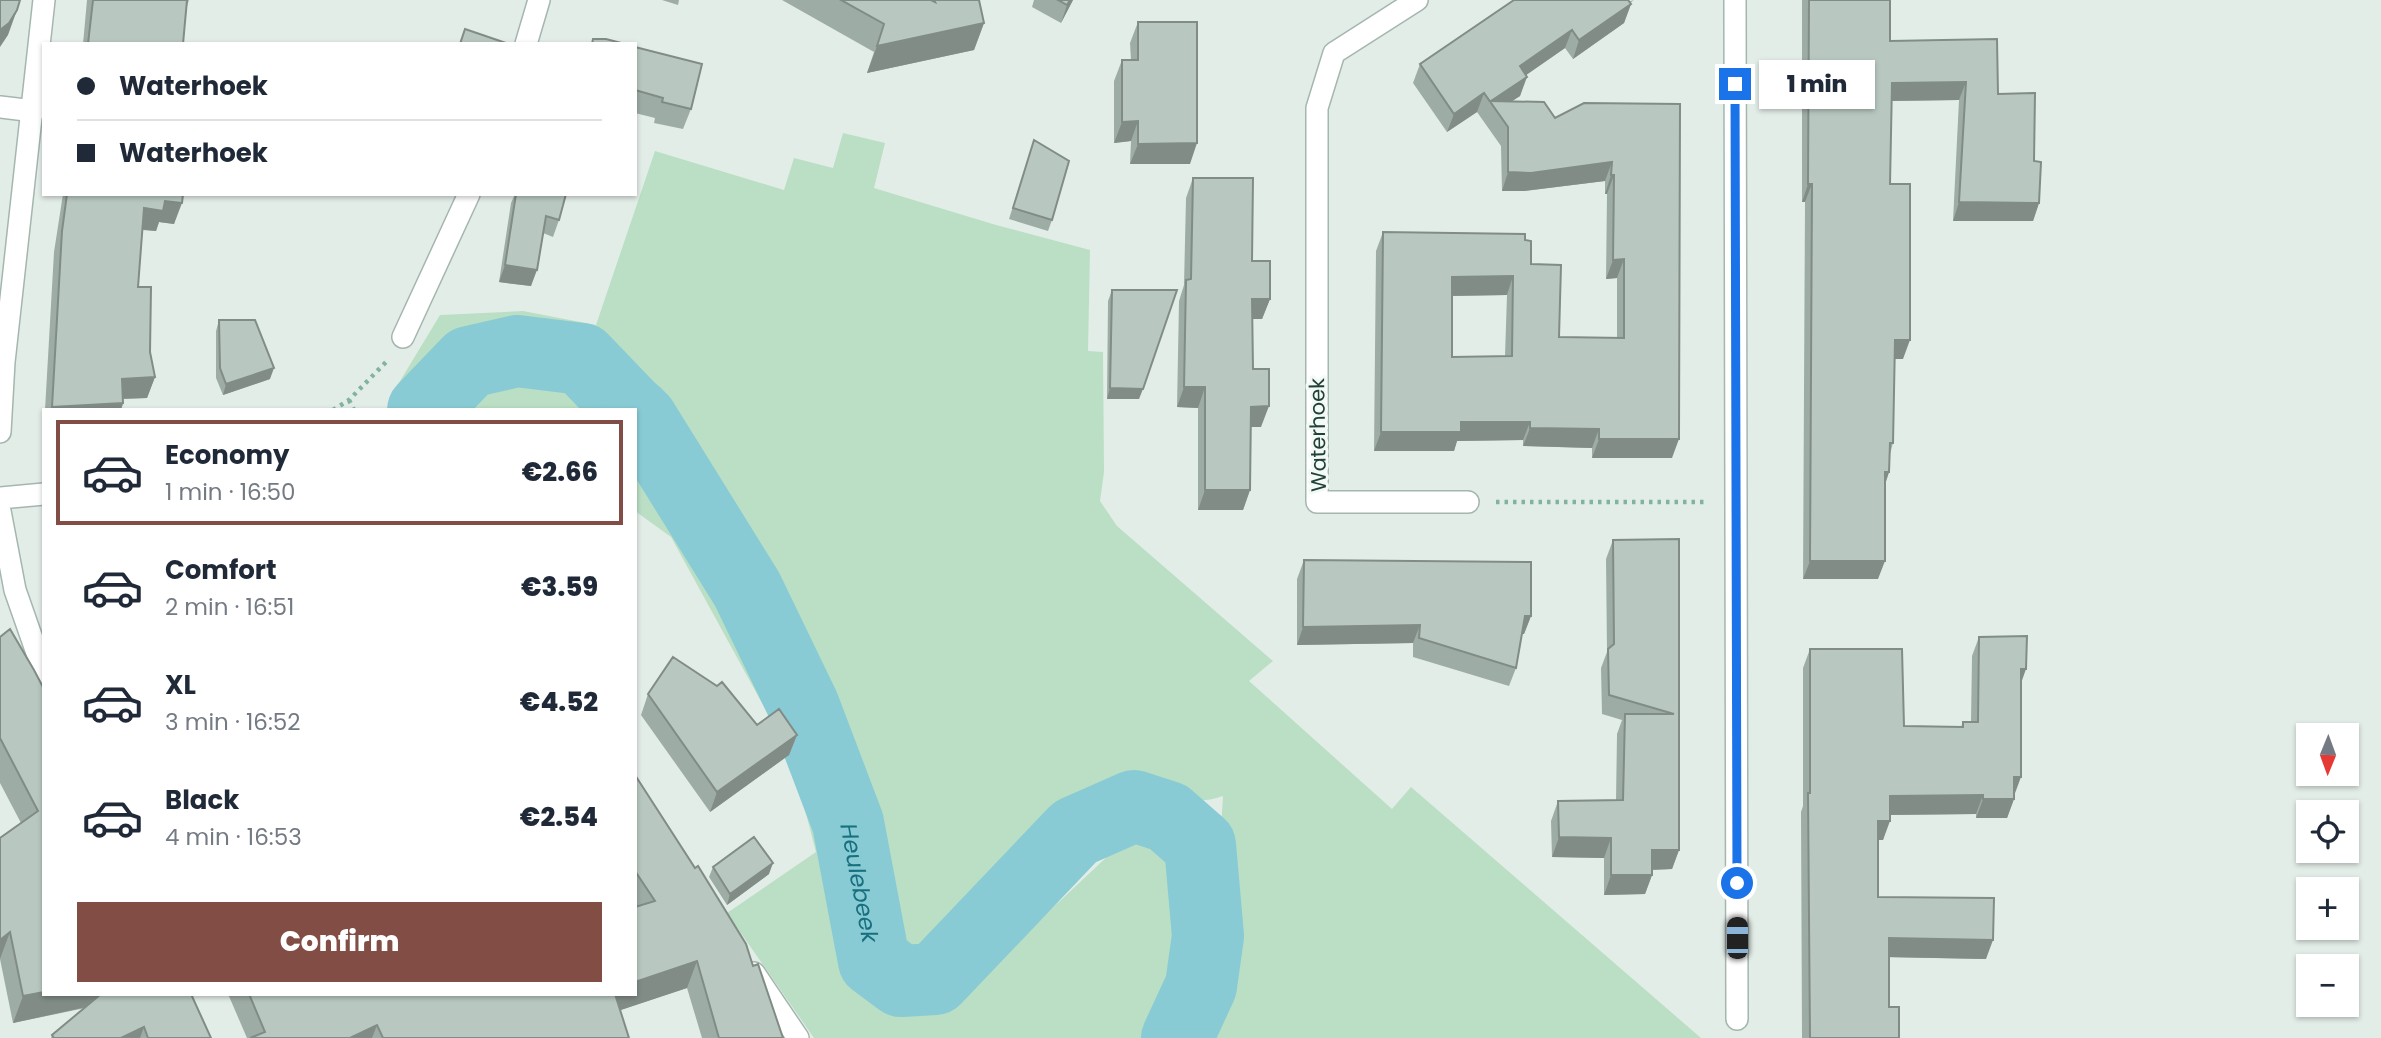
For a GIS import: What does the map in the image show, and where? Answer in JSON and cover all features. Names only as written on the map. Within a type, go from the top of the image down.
[{"type":"street","points":[[0,432],[5,362],[44,0]]},
{"type":"street","points":[[527,42],[539,0]]},
{"type":"street","name":"Waterhoek","points":[[1417,0],[1334,53],[1317,108],[1317,502],[1468,502]]},
{"type":"street","points":[[1735,0],[1737,1019]]},
{"type":"street","points":[[0,107],[34,111]]},
{"type":"street","points":[[403,337],[468,196]]},
{"type":"street","points":[[0,498],[42,494]]},
{"type":"street","points":[[0,511],[15,590],[42,667]]},
{"type":"street","points":[[744,957],[798,1038]]},
{"type":"path","points":[[336,408],[349,400],[384,367],[403,337]]},
{"type":"path","points":[[349,400],[353,408]]},
{"type":"path","points":[[1468,502],[1736,502]]},
{"type":"green space","points":[[843,133],[885,143],[874,188],[1090,250],[1088,351],[1103,352],[1104,472],[1100,501],[1117,526],[1273,661],[1249,681],[1392,809],[1411,787],[1701,1038],[1206,1038],[1229,989],[1233,959],[1232,917],[1222,873],[1220,846],[1223,796],[1190,800],[1137,793],[1100,802],[1055,837],[1017,880],[1000,867],[942,943],[919,955],[896,949],[886,921],[866,829],[839,731],[782,630],[715,501],[652,401],[605,352],[561,331],[501,336],[452,353],[402,400],[394,391],[440,315],[523,311],[596,325],[655,151],[784,190],[794,158],[833,168]]},
{"type":"green space","points":[[511,362],[554,362],[608,397],[616,408],[458,408],[469,387],[485,368]]},
{"type":"green space","points":[[637,439],[699,527],[784,686],[849,866],[860,953],[870,982],[889,1001],[910,1008],[937,1007],[976,980],[1111,853],[1102,838],[1126,827],[1148,828],[1164,838],[1176,853],[1184,877],[1197,951],[1182,1001],[1159,1038],[814,1038],[727,913],[816,852],[791,756],[671,537],[637,512]]},
{"type":"building","points":[[0,0],[20,0],[9,23],[0,30]]},
{"type":"building","points":[[93,0],[187,0],[183,42],[88,42]]},
{"type":"building","points":[[841,0],[979,0],[984,23],[877,46],[884,24]]},
{"type":"building","points":[[1514,0],[1628,0],[1631,4],[1579,40],[1572,30],[1520,66],[1527,77],[1491,101],[1544,102],[1555,118],[1584,103],[1680,104],[1679,439],[1599,439],[1599,429],[1530,428],[1530,422],[1461,422],[1461,432],[1381,432],[1383,232],[1525,234],[1525,240],[1531,241],[1531,264],[1561,265],[1559,337],[1624,338],[1624,259],[1613,260],[1612,162],[1531,173],[1508,172],[1508,127],[1484,93],[1454,114],[1420,64]],"holes":[[[1513,276],[1512,356],[1452,357],[1452,277]]]},
{"type":"building","points":[[1809,0],[1890,0],[1890,41],[1997,39],[1998,94],[2035,93],[2034,161],[2041,162],[2039,203],[1959,202],[1966,82],[1892,83],[1890,184],[1910,184],[1910,340],[1895,340],[1893,443],[1890,443],[1889,472],[1885,472],[1885,561],[1810,561],[1812,184],[1808,184]]},
{"type":"building","points":[[1138,22],[1197,22],[1197,143],[1138,144],[1138,121],[1122,122],[1122,60],[1138,60]]},
{"type":"building","points":[[465,29],[503,42],[461,42]]},
{"type":"building","points":[[593,39],[606,39],[617,42],[592,42]]},
{"type":"building","points":[[637,48],[702,64],[691,109],[662,102],[663,98],[637,91]]},
{"type":"building","points":[[1034,140],[1069,161],[1052,220],[1013,208]]},
{"type":"building","points":[[1193,178],[1253,178],[1252,261],[1270,261],[1270,299],[1252,299],[1253,369],[1269,369],[1269,406],[1251,407],[1250,490],[1205,490],[1205,387],[1184,387],[1186,280],[1191,279]]},
{"type":"building","points":[[67,196],[183,196],[182,203],[165,201],[163,211],[144,208],[138,287],[151,287],[150,352],[155,377],[122,379],[123,403],[52,407],[62,231]]},
{"type":"building","points":[[516,196],[565,196],[559,220],[546,216],[537,270],[505,265]]},
{"type":"building","points":[[1112,290],[1177,290],[1143,389],[1110,388]]},
{"type":"building","points":[[219,320],[255,320],[274,368],[226,384],[220,368]]},
{"type":"building","points":[[1679,539],[1679,850],[1652,850],[1652,875],[1611,875],[1611,838],[1559,837],[1558,801],[1623,800],[1625,714],[1674,714],[1609,695],[1608,649],[1614,644],[1613,540]]},
{"type":"building","points":[[1304,560],[1531,562],[1531,616],[1525,616],[1516,668],[1419,638],[1420,625],[1303,627]]},
{"type":"building","points":[[10,629],[42,685],[42,992],[23,996],[10,932],[0,940],[0,838],[38,811],[0,738],[0,637]]},
{"type":"building","points":[[2027,636],[2026,669],[2021,669],[2021,777],[2014,777],[2014,799],[1983,799],[1983,795],[1890,796],[1890,821],[1878,821],[1878,897],[1994,898],[1993,940],[1889,938],[1889,1007],[1899,1007],[1899,1038],[1810,1038],[1810,649],[1902,649],[1904,726],[1963,727],[1963,722],[1978,722],[1979,637]]},
{"type":"building","points":[[673,657],[717,686],[722,682],[757,725],[779,709],[797,735],[717,792],[648,694]]},
{"type":"building","points":[[637,778],[695,868],[698,866],[746,944],[753,966],[758,964],[783,1038],[719,1038],[697,961],[637,981],[637,906],[655,901],[637,874]]},
{"type":"building","points":[[754,837],[773,863],[730,894],[713,867]]},
{"type":"building","points":[[99,996],[192,996],[211,1038],[148,1038],[144,1027],[121,1038],[54,1038],[52,1035]]},
{"type":"building","points":[[250,996],[616,996],[629,1038],[383,1038],[377,1025],[350,1038],[250,1038],[265,1032]]},
{"type":"waterway","name":"Heulebeek","points":[[425,408],[469,362],[517,351],[582,359],[629,408]]},
{"type":"waterway","name":"Heulebeek","points":[[637,415],[747,589],[804,707],[848,823],[874,961],[901,981],[935,979],[1075,832],[1134,806],[1168,817],[1200,845],[1208,936],[1201,986],[1177,1038]]},
{"type":"route","points":[[1735,84],[1737,883]]}]
